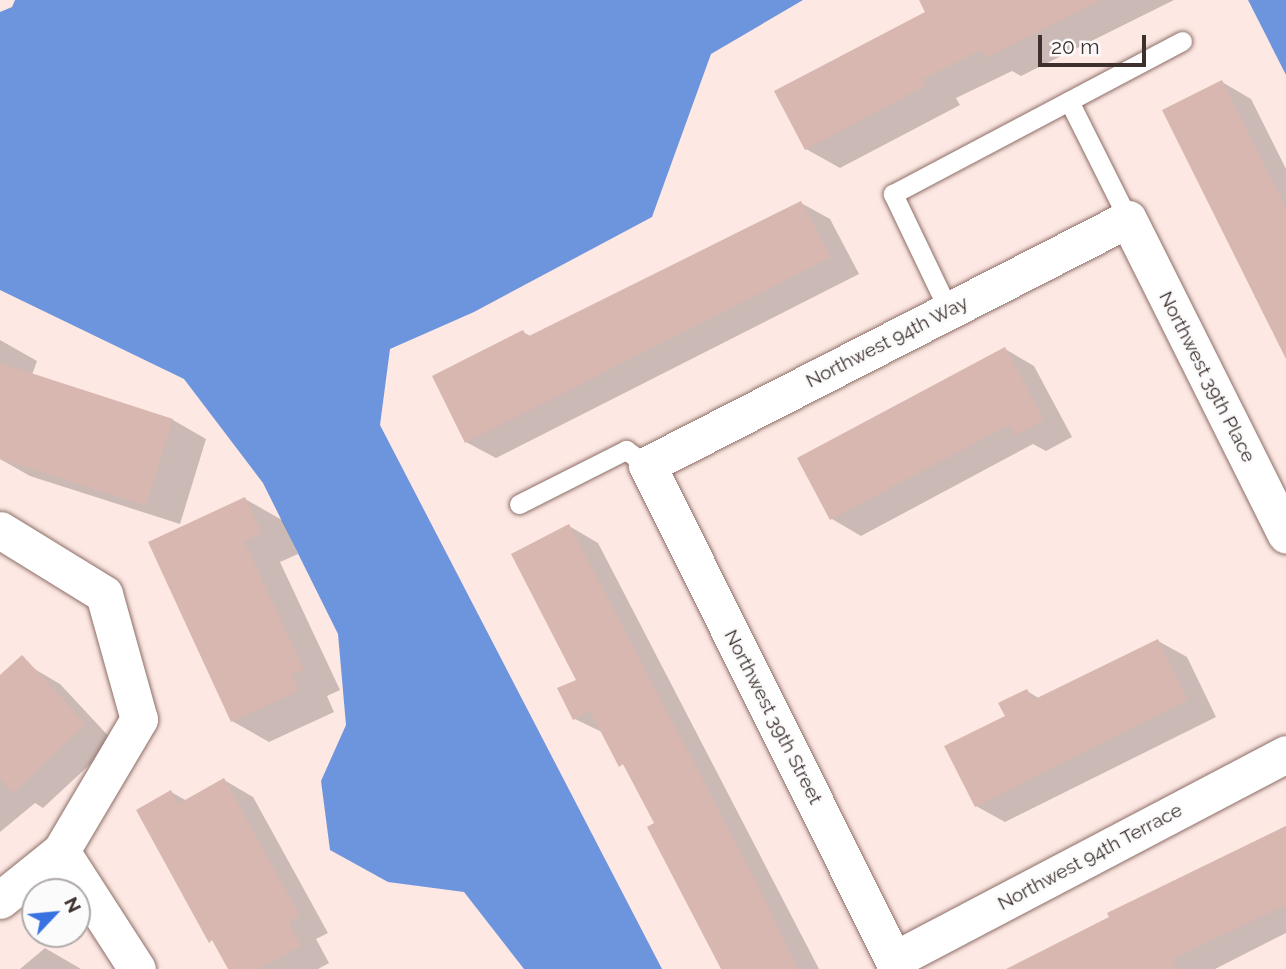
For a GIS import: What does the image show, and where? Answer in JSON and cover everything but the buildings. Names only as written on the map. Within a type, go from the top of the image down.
[{"type":"street","name":"Northwest 94th Way","points":[[647,466],[1128,219]]},
{"type":"street","name":"Northwest 39th Place","points":[[1128,219],[1286,535]]},
{"type":"street","name":"Northwest 39th Street","points":[[647,466],[896,965]]},
{"type":"street","points":[[0,530],[104,594],[139,719],[61,851],[0,900]]},
{"type":"street","name":"Northwest 94th Terrace","points":[[896,965],[1286,754]]},
{"type":"street","points":[[61,851],[137,969]]},
{"type":"lane","points":[[949,311],[893,194],[1182,41]]},
{"type":"lane","points":[[1069,101],[1128,219]]},
{"type":"lane","points":[[519,504],[626,450],[647,466]]},
{"type":"water","points":[[15,0],[803,0],[711,54],[652,217],[474,312],[390,349],[380,425],[662,969],[524,969],[464,892],[388,882],[330,850],[321,781],[346,725],[338,634],[263,483],[184,379],[0,290],[0,12],[12,7]]},
{"type":"water","points":[[1248,0],[1286,0],[1286,75]]}]
